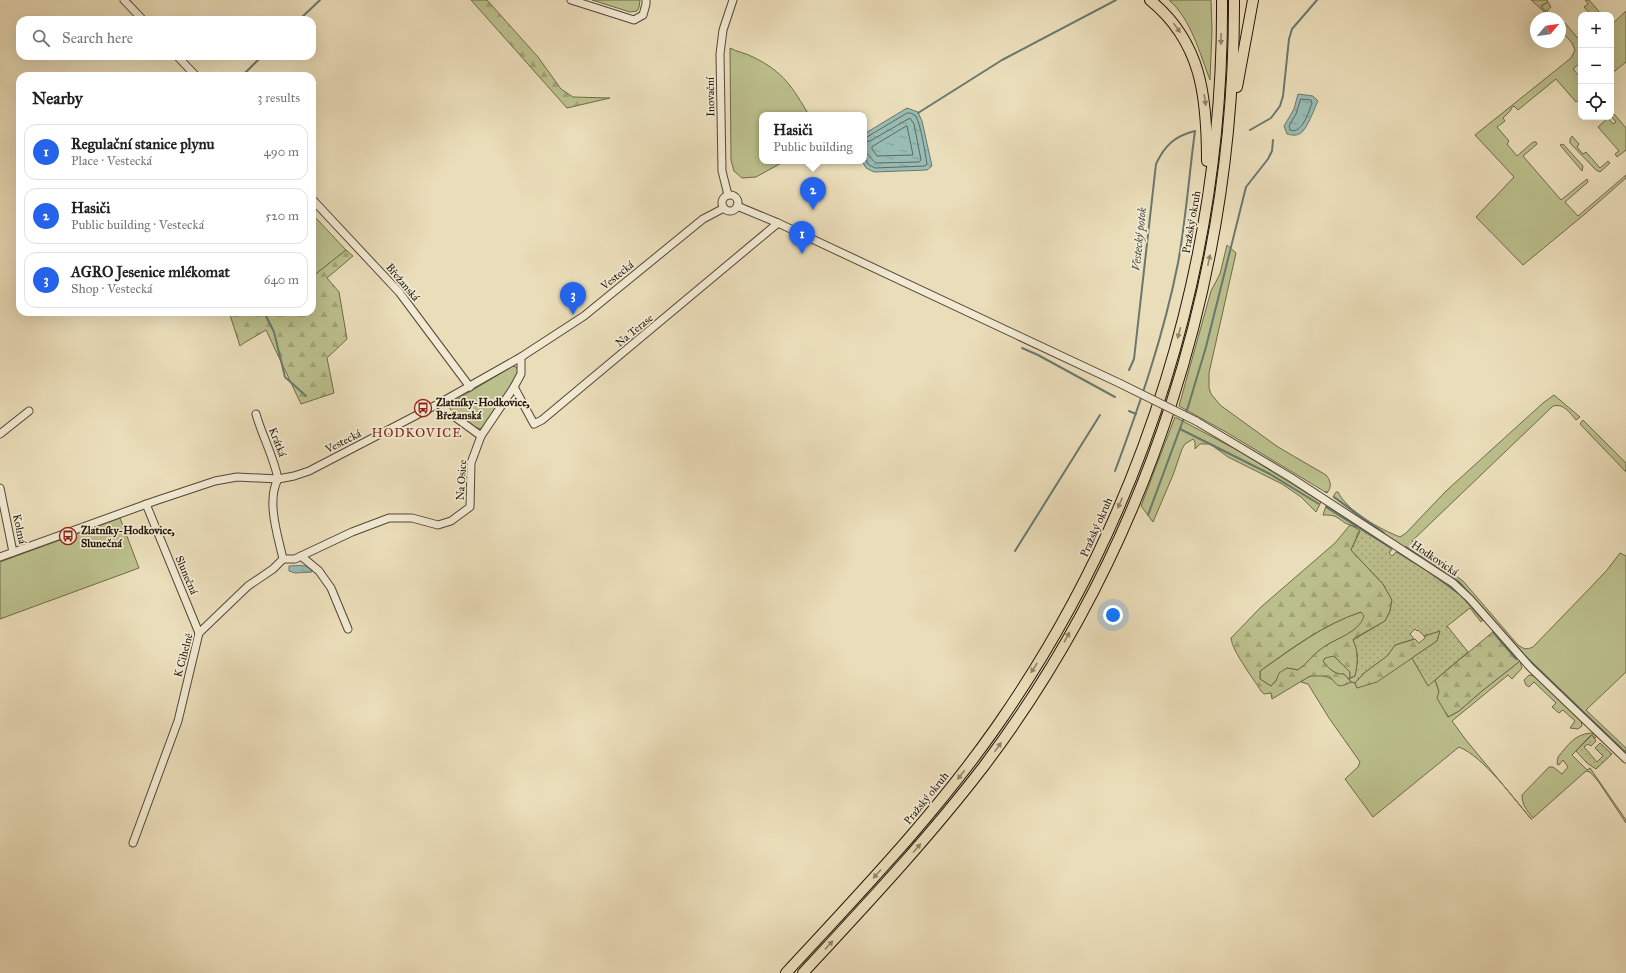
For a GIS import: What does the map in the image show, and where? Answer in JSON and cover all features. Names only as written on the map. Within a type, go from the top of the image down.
[{"type":"highway","points":[[1150,0],[1165,13],[1180,32],[1191,52],[1200,79],[1207,119],[1207,199]]},
{"type":"highway","name":"Pražský okruh","points":[[786,973],[926,819],[970,763],[998,724],[1043,655],[1084,580],[1114,518],[1136,467],[1161,394],[1189,295],[1207,199],[1219,93],[1222,0]]},
{"type":"highway","points":[[803,973],[907,860],[985,765],[1054,662],[1103,572],[1152,458],[1168,415],[1190,344],[1212,245],[1223,178],[1229,128],[1233,68],[1234,0]]},
{"type":"highway","points":[[1229,128],[1252,0]]},
{"type":"street","points":[[124,0],[138,16]]},
{"type":"street","points":[[570,0],[634,20],[643,15],[646,0]]},
{"type":"street","name":"Inovační","points":[[728,195],[722,171],[720,54],[723,30],[733,0]]},
{"type":"street","points":[[181,60],[192,72]]},
{"type":"street","points":[[724,208],[723,201],[728,195],[732,195],[736,198],[738,206],[778,223]]},
{"type":"street","name":"Břežanská","points":[[316,203],[399,292],[470,386]]},
{"type":"street","name":"Vestecká","points":[[0,557],[146,504],[215,481],[237,477],[278,479],[309,471],[470,386],[521,357],[584,316],[703,219],[724,208],[731,211],[738,206]]},
{"type":"street","name":"Hodkovická","points":[[778,223],[1196,421],[1290,477],[1454,583],[1465,593],[1530,667],[1626,759]]},
{"type":"street","name":"Na Terase","points":[[514,387],[534,424],[542,420],[778,223]]},
{"type":"street","name":"Na Osice","points":[[283,559],[295,559],[352,532],[389,518],[412,518],[438,525],[452,521],[470,507],[471,463],[481,436],[521,374],[521,357]]},
{"type":"street","points":[[0,434],[29,411]]},
{"type":"street","name":"Krátká","points":[[256,414],[262,435],[276,469],[278,479]]},
{"type":"street","points":[[455,417],[481,436]]},
{"type":"street","points":[[278,479],[273,498],[275,524],[283,559]]},
{"type":"street","name":"Kolmá","points":[[0,488],[13,552]]},
{"type":"street","name":"Slunečná","points":[[146,504],[200,633]]},
{"type":"street","points":[[301,556],[319,572],[331,588],[348,629]]},
{"type":"street","name":"K Cihelně","points":[[133,843],[178,721],[200,633],[248,586],[273,569],[283,559]]},
{"type":"green space","points":[[471,0],[487,0],[538,57],[561,89],[573,97],[610,98],[567,108]]},
{"type":"green space","points":[[592,0],[640,0],[637,11],[630,12]]},
{"type":"green space","points":[[1169,0],[1211,0],[1212,30],[1210,80],[1189,27],[1177,8]]},
{"type":"green space","points":[[1531,0],[1547,0],[1548,2],[1541,6],[1546,12]]},
{"type":"green space","points":[[1585,0],[1589,0],[1599,12],[1588,12],[1584,7],[1588,4]]},
{"type":"green space","points":[[1548,2],[1551,7],[1547,11],[1548,12],[1546,12],[1541,6]]},
{"type":"green space","points":[[1626,11],[1626,62],[1614,72],[1614,48],[1614,22]]},
{"type":"green space","points":[[1566,24],[1578,38],[1578,65],[1573,69],[1578,75],[1578,100],[1576,102],[1556,79],[1518,110],[1514,106],[1511,108],[1511,110],[1503,118],[1505,121],[1497,127],[1509,141],[1507,144],[1517,156],[1533,142],[1536,142],[1537,144],[1523,156],[1561,200],[1587,179],[1588,182],[1565,202],[1578,216],[1626,175],[1626,178],[1523,265],[1476,217],[1514,177],[1475,135],[1571,58],[1575,50],[1572,43],[1566,36]]},
{"type":"green space","points":[[730,48],[750,56],[772,68],[792,88],[807,112],[759,112],[759,164],[780,164],[756,177],[742,178],[734,171],[731,160]]},
{"type":"green space","points":[[1614,114],[1626,128],[1626,150],[1617,157],[1615,154],[1619,151],[1598,127],[1606,120],[1610,120],[1613,124],[1616,122],[1614,120]]},
{"type":"green space","points":[[1572,136],[1579,144],[1577,147],[1583,154],[1586,152],[1600,168],[1608,161],[1610,163],[1600,172],[1596,170],[1570,143]]},
{"type":"green space","points":[[1563,144],[1583,166],[1582,171],[1560,145]]},
{"type":"green space","points":[[316,218],[346,250],[316,274]]},
{"type":"green space","points":[[1227,245],[1236,253],[1209,373],[1209,388],[1211,394],[1220,405],[1278,447],[1326,475],[1330,484],[1330,488],[1327,493],[1226,432],[1179,406],[1211,291],[1220,274]]},
{"type":"green space","points":[[346,250],[353,256],[327,278],[339,292],[347,339],[327,358],[334,393],[301,404],[266,330],[240,346],[230,316],[316,316],[316,274]]},
{"type":"green space","points":[[513,366],[518,370],[518,375],[481,429],[474,427],[450,409],[451,403]]},
{"type":"green space","points":[[1554,395],[1580,417],[1576,420],[1564,407],[1557,405],[1553,406],[1412,541],[1436,562],[1463,581],[1518,645],[1527,649],[1533,647],[1607,570],[1620,553],[1626,556],[1626,672],[1586,710],[1626,748],[1626,754],[1529,662],[1460,584],[1368,523],[1333,497],[1336,492],[1338,492],[1349,506],[1365,519],[1374,525],[1400,537],[1406,533],[1446,491],[1543,403]]},
{"type":"green space","points":[[1175,417],[1239,451],[1321,502],[1316,512],[1301,497],[1282,484],[1228,457],[1210,444],[1200,444],[1195,449],[1195,442],[1193,439],[1185,444],[1182,449],[1173,475],[1153,522],[1141,506]]},
{"type":"green space","points":[[1583,420],[1626,463],[1626,472],[1580,424]]},
{"type":"green space","points":[[1326,506],[1357,523],[1355,527],[1346,524],[1335,516],[1323,515]]},
{"type":"green space","points":[[120,518],[139,568],[0,619],[0,562]]},
{"type":"green space","points":[[1357,523],[1393,548],[1389,553],[1392,556],[1397,551],[1448,583],[1461,594],[1484,619],[1481,622],[1470,608],[1446,627],[1448,627],[1468,652],[1428,686],[1412,658],[1437,641],[1440,631],[1424,636],[1415,629],[1410,634],[1414,639],[1395,645],[1387,656],[1364,673],[1355,683],[1351,682],[1349,679],[1355,676],[1357,662],[1357,653],[1353,640],[1385,621],[1390,611],[1392,600],[1383,584],[1351,550],[1360,531],[1355,527]]},
{"type":"green space","points":[[1350,525],[1360,530],[1351,550],[1383,584],[1392,600],[1390,611],[1385,621],[1353,639],[1357,658],[1355,676],[1350,678],[1350,672],[1334,656],[1325,658],[1323,661],[1332,670],[1344,674],[1351,682],[1340,686],[1336,684],[1329,676],[1310,676],[1272,699],[1271,693],[1264,694],[1261,691],[1235,650],[1231,638],[1261,607],[1335,543]],"holes":[[[1361,612],[1364,616],[1357,627],[1321,649],[1298,670],[1287,668],[1279,673],[1276,681],[1271,686],[1260,679],[1260,671],[1309,637],[1347,617]]]},
{"type":"green space","points":[[1361,612],[1365,616],[1357,627],[1321,649],[1298,670],[1287,668],[1271,686],[1260,679],[1260,671],[1296,646],[1334,623]]},
{"type":"green space","points":[[1440,631],[1437,641],[1377,682],[1357,688],[1355,683],[1364,673],[1387,656],[1395,645],[1415,639],[1419,643],[1425,638],[1424,636]]},
{"type":"green space","points":[[1494,631],[1520,661],[1459,711],[1448,717],[1437,698],[1439,691],[1435,680]]},
{"type":"green space","points":[[1334,656],[1350,672],[1349,679],[1344,674],[1332,670],[1325,664],[1323,661],[1325,658]]},
{"type":"green space","points":[[1412,658],[1428,685],[1435,680],[1448,717],[1459,711],[1520,661],[1522,668],[1512,679],[1508,675],[1452,721],[1506,788],[1469,752],[1459,747],[1373,817],[1345,779],[1358,767],[1360,762],[1329,718],[1308,684],[1301,682],[1307,678],[1317,675],[1328,677],[1344,685],[1351,682],[1355,683],[1357,688]]},
{"type":"green space","points":[[1529,675],[1535,676],[1581,720],[1582,726],[1578,729],[1570,728],[1575,721],[1563,710],[1559,713],[1552,707],[1556,703],[1534,682],[1529,687],[1526,685],[1524,680]]},
{"type":"green space","points":[[1591,733],[1597,736],[1595,738],[1591,735],[1572,755],[1587,770],[1590,768],[1626,820],[1626,823],[1598,781],[1590,772],[1586,771],[1533,818],[1525,807],[1522,795],[1549,767],[1553,767],[1562,774],[1568,767],[1563,760],[1559,765],[1557,764],[1558,757],[1569,744],[1580,735]]},
{"type":"green space","points":[[1592,735],[1596,741],[1591,746],[1588,744],[1584,747],[1597,762],[1603,756],[1595,748],[1600,743],[1612,754],[1596,769],[1587,763],[1576,751]]},
{"type":"water","points":[[1298,94],[1313,96],[1318,101],[1305,129],[1296,135],[1287,134],[1284,126],[1294,109]]},
{"type":"water","points":[[907,108],[918,112],[922,121],[932,166],[927,170],[874,172],[866,168],[864,164],[867,164],[867,132]]},
{"type":"water","points":[[289,566],[305,566],[312,572],[295,573],[289,571]]},
{"type":"waterway","points":[[303,16],[320,0]]},
{"type":"waterway","points":[[918,113],[1002,60],[1116,0]]},
{"type":"waterway","name":"Vestecký potok","points":[[1250,130],[1271,118],[1280,106],[1283,96],[1289,39],[1292,29],[1317,0]]},
{"type":"waterway","points":[[246,72],[258,60]]},
{"type":"waterway","name":"Vestecký potok","points":[[1129,370],[1134,359],[1156,164],[1159,157],[1171,142],[1195,131]]},
{"type":"waterway","points":[[1115,471],[1151,368],[1166,316],[1178,263],[1195,131]]},
{"type":"waterway","points":[[1148,515],[1188,407],[1206,347],[1246,187],[1268,159],[1272,151],[1273,140]]},
{"type":"waterway","points":[[266,316],[274,332],[285,377],[306,396]]},
{"type":"waterway","points":[[1022,348],[1038,355],[1115,397]]},
{"type":"waterway","points":[[1129,411],[1136,414]]},
{"type":"waterway","name":"Vestecký potok","points":[[1015,551],[1100,415]]},
{"type":"waterway","points":[[1180,429],[1270,474],[1319,504]]},
{"type":"waterway","points":[[1334,497],[1384,533]]},
{"type":"waterway","points":[[1326,507],[1391,548]]},
{"type":"waterway","points":[[1406,547],[1459,582],[1527,658],[1626,753]]},
{"type":"waterway","points":[[1397,552],[1428,571],[1458,593]]},
{"type":"waterway","points":[[1464,598],[1483,620]]},
{"type":"waterway","points":[[1493,632],[1516,659]]},
{"type":"place","name":"Hasiči","points":[[813,210]]},
{"type":"place","name":"Regulační stanice plynu","points":[[802,254]]},
{"type":"place","name":"AGRO Jesenice mlékomat","points":[[573,315]]},
{"type":"place","name":"Zlatníky-Hodkovice, Břežanská","points":[[423,408]]},
{"type":"place","name":"Zlatníky-Hodkovice, Slunečná","points":[[68,536]]},
{"type":"district","name":"HODKOVICE","points":[[417,432]]}]
